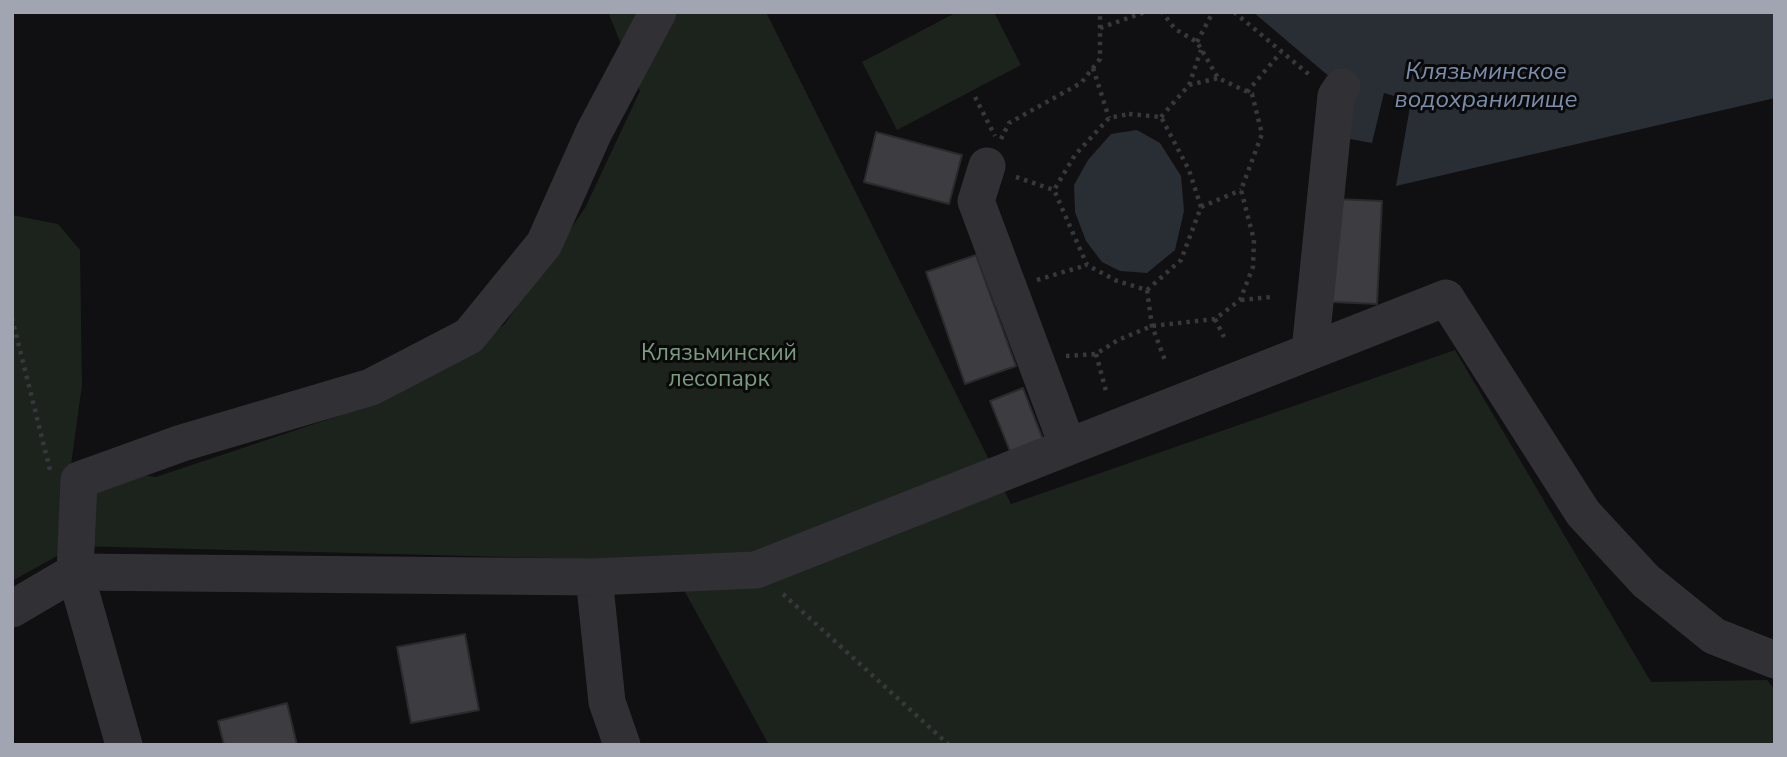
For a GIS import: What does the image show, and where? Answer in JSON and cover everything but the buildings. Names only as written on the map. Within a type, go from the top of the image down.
[{"type":"street","points":[[124,745],[75,572],[79,480],[182,443],[371,387],[469,336],[544,244],[594,131],[658,12]]},
{"type":"street","points":[[1310,351],[1339,92]]},
{"type":"street","points":[[987,166],[976,201],[1068,447]]},
{"type":"street","points":[[12,609],[75,572],[594,577],[756,570],[1446,298],[1583,513],[1646,581],[1714,636],[1775,660]]},
{"type":"street","points":[[594,577],[607,702],[622,745]]},
{"type":"path","points":[[975,97],[999,143],[1009,122],[1081,83],[1093,68],[1100,58],[1100,12]]},
{"type":"path","points":[[1100,28],[1144,12]]},
{"type":"path","points":[[1032,352],[1060,357],[1096,354],[1118,340],[1152,326],[1215,319],[1240,300],[1253,267],[1254,240],[1241,190],[1262,134],[1252,94],[1218,78],[1196,42],[1175,29],[1162,12]]},
{"type":"path","points":[[1196,42],[1213,12]]},
{"type":"path","points":[[1234,12],[1282,52],[1339,92]]},
{"type":"path","points":[[1161,117],[1189,85],[1201,50]]},
{"type":"path","points":[[1247,92],[1282,52]]},
{"type":"path","points":[[1093,68],[1109,118]]},
{"type":"path","points":[[1189,85],[1218,78]]},
{"type":"path","points":[[1054,190],[1075,155],[1109,118],[1129,114],[1161,117]]},
{"type":"path","points":[[1147,290],[1181,260],[1201,207],[1189,170],[1161,117]]},
{"type":"path","points":[[987,166],[1054,190],[1087,265],[1117,281],[1147,290]]},
{"type":"path","points":[[1201,207],[1241,190]]},
{"type":"path","points":[[1009,289],[1087,265]]},
{"type":"path","points":[[1147,290],[1152,326],[1166,363]]},
{"type":"path","points":[[1240,300],[1271,298]]},
{"type":"path","points":[[12,318],[52,478]]},
{"type":"path","points":[[1215,319],[1224,337]]},
{"type":"path","points":[[1096,354],[1106,391]]},
{"type":"path","points":[[756,570],[949,745]]},
{"type":"green space","name":"Клязьминский лесопарк","points":[[608,12],[766,12],[1011,504],[1455,350],[1651,682],[1767,680],[1775,690],[1775,745],[769,745],[668,561],[75,546],[12,581],[12,215],[58,224],[80,250],[82,385],[71,465],[156,477],[362,408],[504,325],[585,208],[640,91]]},
{"type":"green space","points":[[957,12],[994,12],[1021,65],[897,130],[862,62]]},
{"type":"water","name":"Клязьминское водохранилище","points":[[1253,12],[1775,12],[1775,98],[1396,186],[1411,101],[1384,93],[1372,143],[1350,139],[1351,95]]},
{"type":"water","points":[[1137,130],[1160,143],[1181,176],[1184,211],[1175,250],[1147,273],[1120,271],[1102,262],[1086,241],[1075,212],[1074,185],[1088,160],[1111,134]]}]
